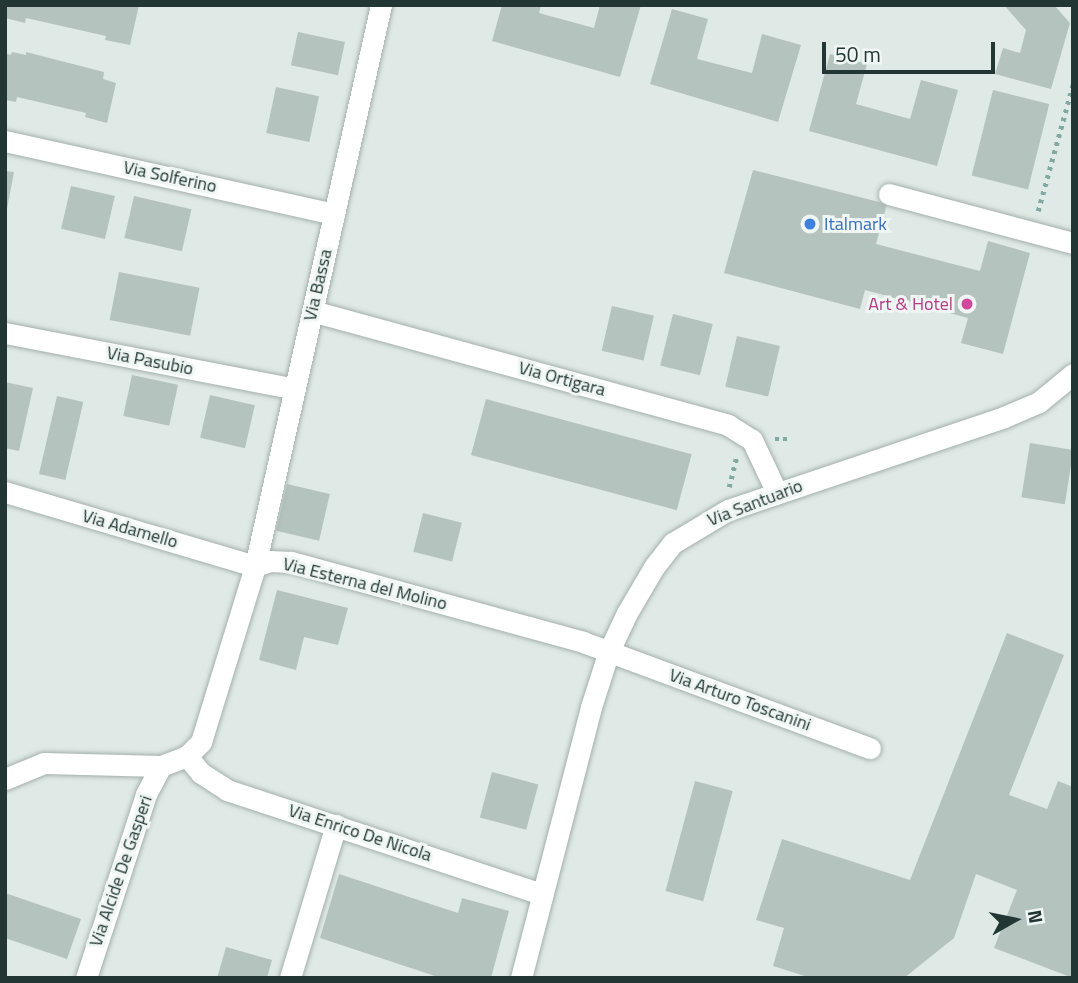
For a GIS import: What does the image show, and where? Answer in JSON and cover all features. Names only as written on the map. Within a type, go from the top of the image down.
[{"type":"street","name":"Via Bassa","points":[[255,566],[381,5]]},
{"type":"street","name":"Via Solferino","points":[[5,141],[334,214]]},
{"type":"street","points":[[889,194],[1073,243]]},
{"type":"street","name":"Via Ortigara","points":[[312,311],[728,425],[752,440],[778,493]]},
{"type":"street","name":"Via Pasubio","points":[[5,333],[295,389]]},
{"type":"street","name":"Via Santuario","points":[[521,978],[591,707],[609,651],[648,579],[673,543],[720,513],[1004,417],[1039,402],[1073,374]]},
{"type":"street","name":"Via Adamello","points":[[5,492],[255,566]]},
{"type":"street","name":"Via Esterna del Molino","points":[[255,566],[270,561],[291,562],[609,651]]},
{"type":"street","points":[[5,779],[44,763],[161,766],[187,756],[201,742],[208,726],[255,566]]},
{"type":"street","name":"Via Arturo Toscanini","points":[[609,651],[870,748]]},
{"type":"street","name":"Via Enrico De Nicola","points":[[187,756],[201,773],[227,790],[542,894]]},
{"type":"street","name":"Via Alcide De Gasperi","points":[[86,978],[146,794],[161,766]]},
{"type":"street","points":[[290,978],[336,825]]},
{"type":"path","points":[[1049,214],[1038,211],[1073,84]]},
{"type":"building","points":[[5,5],[139,5],[130,45],[105,40],[106,36],[26,18],[25,23],[5,18]]},
{"type":"building","points":[[502,5],[541,5],[539,13],[594,28],[600,5],[641,5],[620,77],[492,41]]},
{"type":"building","points":[[1004,5],[1054,5],[1070,23],[1051,89],[995,74],[1003,48],[1020,53],[1026,30]]},
{"type":"building","points":[[672,9],[708,19],[697,59],[752,73],[762,34],[801,45],[778,122],[650,84]]},
{"type":"building","points":[[298,32],[345,42],[338,75],[291,65]]},
{"type":"building","points":[[12,52],[26,55],[26,52],[104,72],[103,79],[116,83],[107,123],[85,117],[86,113],[17,97],[16,102],[5,100],[5,53],[11,55]]},
{"type":"building","points":[[830,54],[867,64],[856,104],[910,119],[921,80],[958,90],[937,166],[809,131]]},
{"type":"building","points":[[276,87],[319,96],[309,142],[266,133]]},
{"type":"building","points":[[993,90],[1049,104],[1028,189],[972,175]]},
{"type":"building","name":"Italmark","points":[[753,170],[887,204],[876,244],[980,271],[988,241],[1030,253],[1003,354],[961,343],[968,318],[865,290],[860,309],[724,273]]},
{"type":"building","points":[[5,171],[14,172],[7,209],[5,209]]},
{"type":"building","points":[[71,186],[115,196],[105,239],[61,229]]},
{"type":"building","points":[[134,196],[191,209],[182,251],[124,238]]},
{"type":"building","points":[[119,272],[199,288],[190,336],[110,320]]},
{"type":"building","points":[[612,306],[654,316],[644,360],[602,351]]},
{"type":"building","points":[[673,314],[713,324],[700,375],[660,365]]},
{"type":"building","points":[[737,336],[780,346],[768,397],[725,387]]},
{"type":"building","points":[[132,375],[178,385],[169,426],[123,416]]},
{"type":"building","points":[[5,382],[33,388],[19,451],[5,448]]},
{"type":"building","points":[[210,395],[255,405],[245,448],[200,438]]},
{"type":"building","points":[[57,396],[83,402],[65,480],[39,474]]},
{"type":"building","points":[[486,399],[692,454],[677,510],[471,455]]},
{"type":"building","points":[[1030,443],[1073,450],[1065,504],[1021,497]]},
{"type":"building","points":[[287,484],[330,494],[319,541],[276,531]]},
{"type":"building","points":[[423,513],[462,523],[452,561],[413,552]]},
{"type":"building","points":[[277,590],[348,608],[338,645],[304,637],[296,670],[259,660]]},
{"type":"building","points":[[1007,633],[1064,655],[1009,795],[1047,809],[1058,781],[1073,787],[1073,978],[994,948],[1017,890],[976,874],[954,938],[904,978],[811,978],[773,966],[784,928],[756,920],[782,839],[910,880]]},
{"type":"building","points":[[492,772],[538,784],[526,830],[480,817]]},
{"type":"building","points":[[695,781],[733,791],[703,901],[665,891]]},
{"type":"building","points":[[339,874],[458,913],[462,898],[509,911],[491,978],[441,978],[320,938]]},
{"type":"building","points":[[5,893],[81,919],[67,959],[5,938]]},
{"type":"building","points":[[226,947],[272,960],[267,978],[217,978]]},
{"type":"place","name":"Italmark","points":[[810,224]]},
{"type":"place","name":"Art & Hotel","points":[[967,304]]}]
